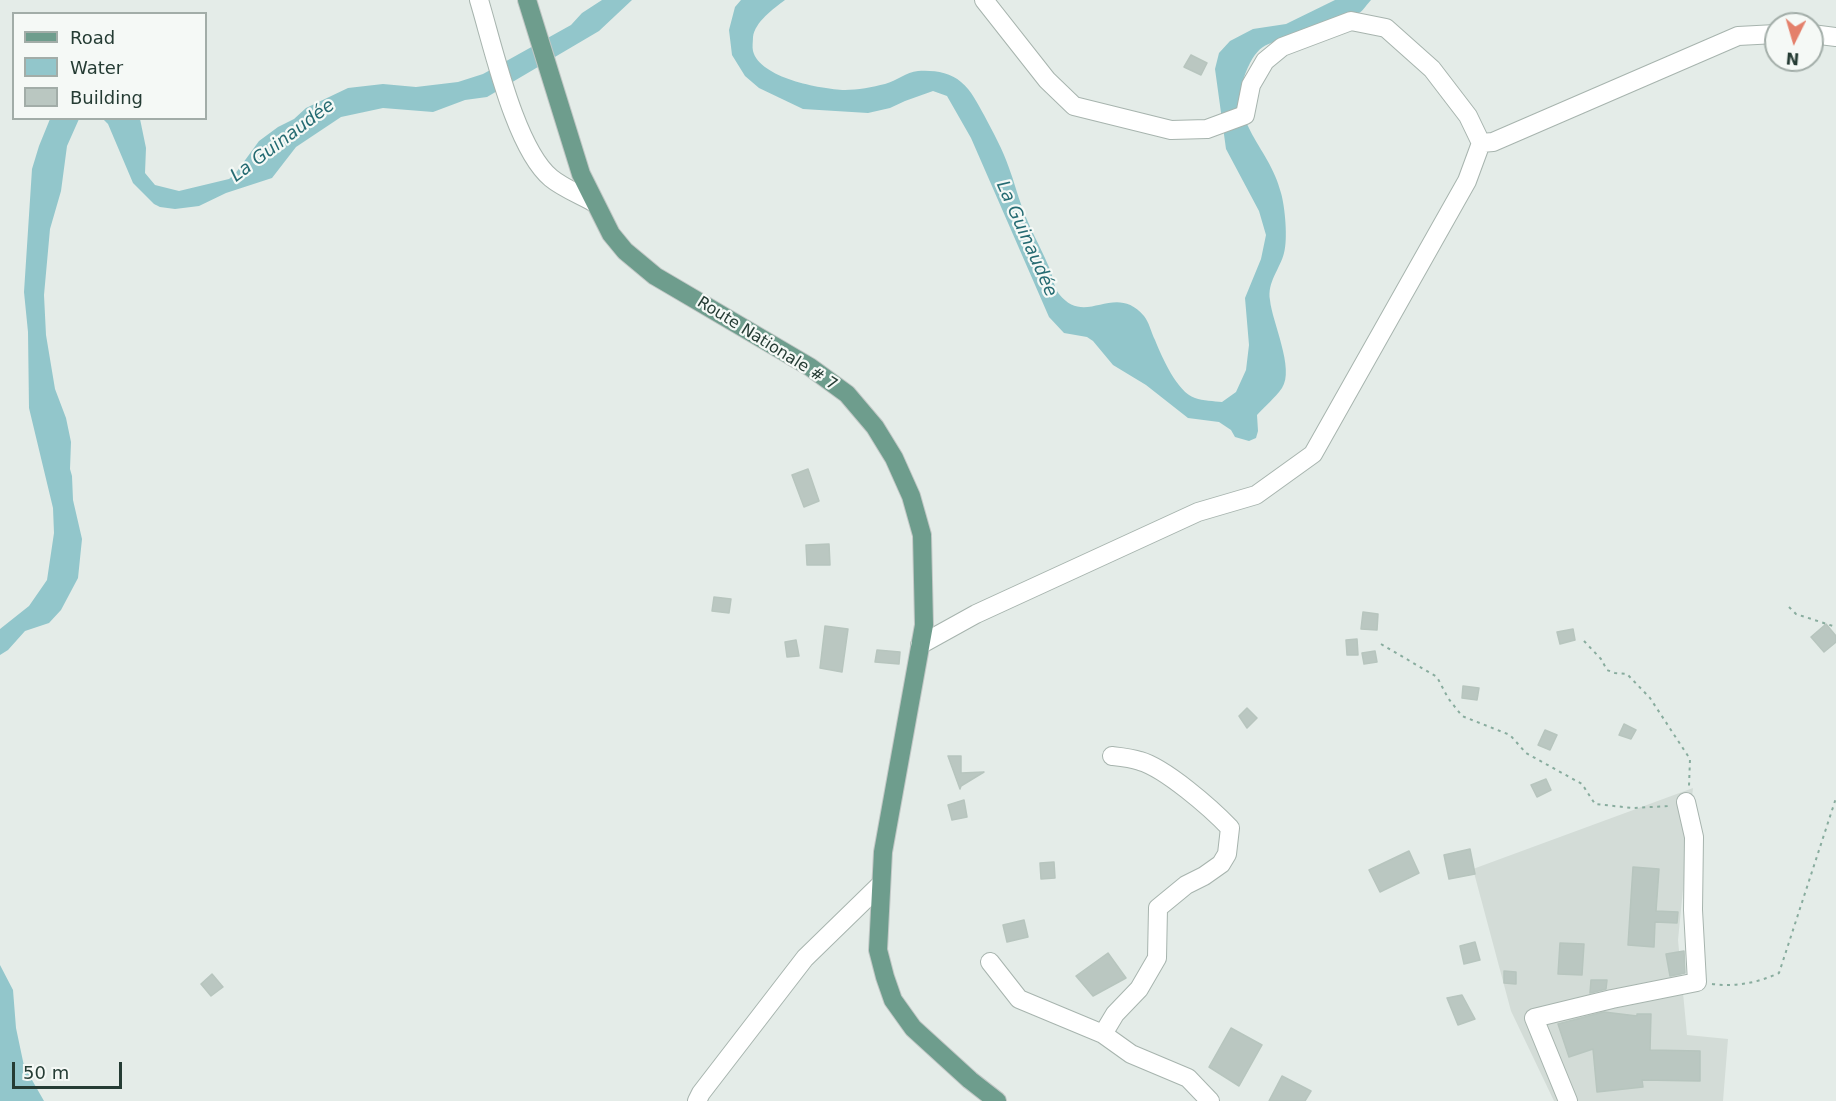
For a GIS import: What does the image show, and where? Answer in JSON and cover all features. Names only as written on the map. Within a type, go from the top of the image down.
[{"type":"main road","name":"Route Nationale # 7","points":[[527,0],[582,174],[611,234],[625,251],[656,276],[810,367],[847,394],[875,427],[894,458],[911,496],[922,535],[924,625],[883,852],[878,950],[893,1000],[913,1028],[970,1080],[997,1101]]},
{"type":"street","points":[[479,0],[511,105],[526,145],[537,163],[552,179],[596,203]]},
{"type":"street","points":[[920,645],[976,614],[1198,512],[1256,495],[1313,454],[1467,181],[1480,143],[1468,116],[1432,69],[1386,28],[1351,21],[1282,47],[1265,61],[1251,85],[1245,115],[1208,129],[1171,130],[1074,106],[1047,80],[984,0]]},
{"type":"street","points":[[1480,143],[1493,141],[1738,36],[1764,35]]},
{"type":"street","points":[[1103,1034],[1115,1014],[1139,989],[1157,958],[1158,908],[1186,885],[1221,864],[1227,854],[1230,828],[1209,806],[1161,772],[1142,761],[1112,756]]},
{"type":"street","points":[[1568,1101],[1534,1018],[1697,982],[1693,910],[1694,837],[1686,802]]},
{"type":"street","points":[[697,1101],[805,958],[881,884]]},
{"type":"street","points":[[990,962],[1019,999],[1103,1034],[1131,1054],[1188,1078],[1210,1101]]},
{"type":"path","points":[[1789,608],[1796,614],[1836,627]]},
{"type":"path","points":[[1381,644],[1437,677],[1448,698],[1462,716],[1510,735],[1526,753],[1582,784],[1596,804],[1633,808],[1675,806],[1686,802],[1690,759],[1679,739],[1642,688],[1627,674],[1607,670],[1601,658],[1584,640]]},
{"type":"path","points":[[1697,982],[1728,986],[1758,982],[1779,973],[1836,798]]},
{"type":"shaded area","points":[[1693,788],[1678,940],[1687,1035],[1728,1039],[1723,1101],[1554,1101],[1511,1011],[1473,869]]},
{"type":"water","name":"La Guinaudée","points":[[602,0],[632,0],[599,31],[487,97],[465,100],[433,112],[383,108],[341,117],[296,147],[272,178],[226,193],[199,206],[175,209],[154,204],[133,183],[108,124],[104,120],[140,120],[146,148],[145,173],[155,185],[179,191],[229,179],[259,141],[294,119],[306,108],[348,88],[383,84],[416,87],[458,82],[483,74],[571,25],[582,13]]},
{"type":"water","name":"La Guinaudée","points":[[741,0],[785,0],[765,16],[757,26],[754,31],[753,49],[758,60],[767,68],[792,80],[821,87],[850,90],[885,84],[909,73],[935,71],[947,74],[961,82],[974,97],[1001,148],[1025,214],[1059,294],[1069,303],[1079,307],[1111,303],[1133,306],[1146,318],[1166,364],[1182,389],[1195,398],[1222,402],[1236,392],[1246,370],[1249,345],[1245,298],[1261,259],[1266,235],[1259,211],[1226,149],[1215,69],[1219,53],[1230,41],[1253,29],[1286,24],[1335,0],[1371,0],[1359,13],[1332,20],[1260,49],[1250,63],[1243,83],[1241,100],[1244,116],[1275,176],[1285,214],[1286,232],[1284,253],[1270,287],[1272,309],[1286,369],[1285,380],[1279,392],[1257,415],[1256,438],[1249,441],[1235,437],[1231,430],[1219,422],[1188,418],[1146,385],[1113,365],[1093,341],[1087,337],[1064,333],[1049,317],[971,138],[947,96],[933,91],[890,108],[868,113],[803,109],[759,88],[745,76],[732,55],[729,30],[735,7]]},
{"type":"water","points":[[50,120],[79,120],[67,146],[61,191],[50,229],[44,295],[46,335],[55,389],[66,418],[71,442],[70,469],[73,500],[82,539],[78,578],[61,610],[49,623],[25,631],[8,650],[0,655],[0,629],[29,606],[47,580],[54,533],[53,508],[29,408],[28,332],[24,292],[32,169]]},
{"type":"water","points":[[0,965],[13,990],[16,1028],[24,1066],[44,1101],[0,1101]]},
{"type":"building","points":[[1191,55],[1207,63],[1201,75],[1184,67]]},
{"type":"building","points":[[808,469],[819,501],[804,507],[792,475]]},
{"type":"building","points":[[829,544],[830,565],[807,565],[806,545]]},
{"type":"building","points":[[714,597],[731,599],[729,613],[712,611]]},
{"type":"building","points":[[1363,612],[1378,614],[1377,630],[1361,629]]},
{"type":"building","points":[[1826,624],[1836,636],[1836,642],[1824,652],[1811,637]]},
{"type":"building","points":[[825,626],[848,629],[842,672],[820,668]]},
{"type":"building","points":[[1573,629],[1575,640],[1560,644],[1557,632]]},
{"type":"building","points":[[1357,639],[1358,655],[1347,655],[1346,640]]},
{"type":"building","points":[[796,640],[799,656],[787,657],[785,642]]},
{"type":"building","points":[[877,650],[900,652],[899,664],[875,662]]},
{"type":"building","points":[[1375,651],[1377,662],[1364,664],[1362,653]]},
{"type":"building","points":[[1463,686],[1479,688],[1477,700],[1462,698]]},
{"type":"building","points":[[1247,708],[1257,718],[1247,728],[1239,716]]},
{"type":"building","points":[[1624,724],[1636,730],[1631,739],[1619,735]]},
{"type":"building","points":[[1545,730],[1557,735],[1550,750],[1538,745]]},
{"type":"building","points":[[948,756],[961,756],[961,773],[984,772],[961,786],[960,789]]},
{"type":"building","points":[[1546,779],[1551,790],[1537,797],[1531,785]]},
{"type":"building","points":[[964,800],[967,817],[952,820],[948,805]]},
{"type":"building","points":[[1470,849],[1475,874],[1449,879],[1444,855]]},
{"type":"building","points":[[1409,851],[1419,873],[1380,892],[1369,870]]},
{"type":"building","points":[[1054,862],[1055,878],[1041,879],[1040,863]]},
{"type":"building","points":[[1633,867],[1659,869],[1656,911],[1678,912],[1677,923],[1655,922],[1654,947],[1628,945]]},
{"type":"building","points":[[1024,920],[1028,937],[1007,942],[1003,925]]},
{"type":"building","points":[[1475,942],[1480,960],[1464,964],[1460,946]]},
{"type":"building","points":[[1560,943],[1584,944],[1582,975],[1558,974]]},
{"type":"building","points":[[1684,951],[1685,973],[1670,976],[1666,954]]},
{"type":"building","points":[[1108,953],[1126,978],[1093,996],[1076,976]]},
{"type":"building","points":[[1504,971],[1516,972],[1516,984],[1504,983]]},
{"type":"building","points":[[212,974],[223,987],[211,996],[201,984]]},
{"type":"building","points":[[1591,980],[1607,980],[1606,989],[1590,993]]},
{"type":"building","points":[[1462,995],[1475,1019],[1458,1025],[1447,998]]},
{"type":"building","points":[[1604,1012],[1637,1016],[1637,1014],[1651,1014],[1650,1050],[1700,1051],[1700,1081],[1642,1080],[1643,1087],[1597,1092],[1593,1049],[1569,1057],[1558,1024]]},
{"type":"building","points":[[1231,1028],[1262,1045],[1239,1086],[1209,1067]]},
{"type":"building","points":[[1282,1076],[1311,1091],[1305,1101],[1269,1101]]}]
